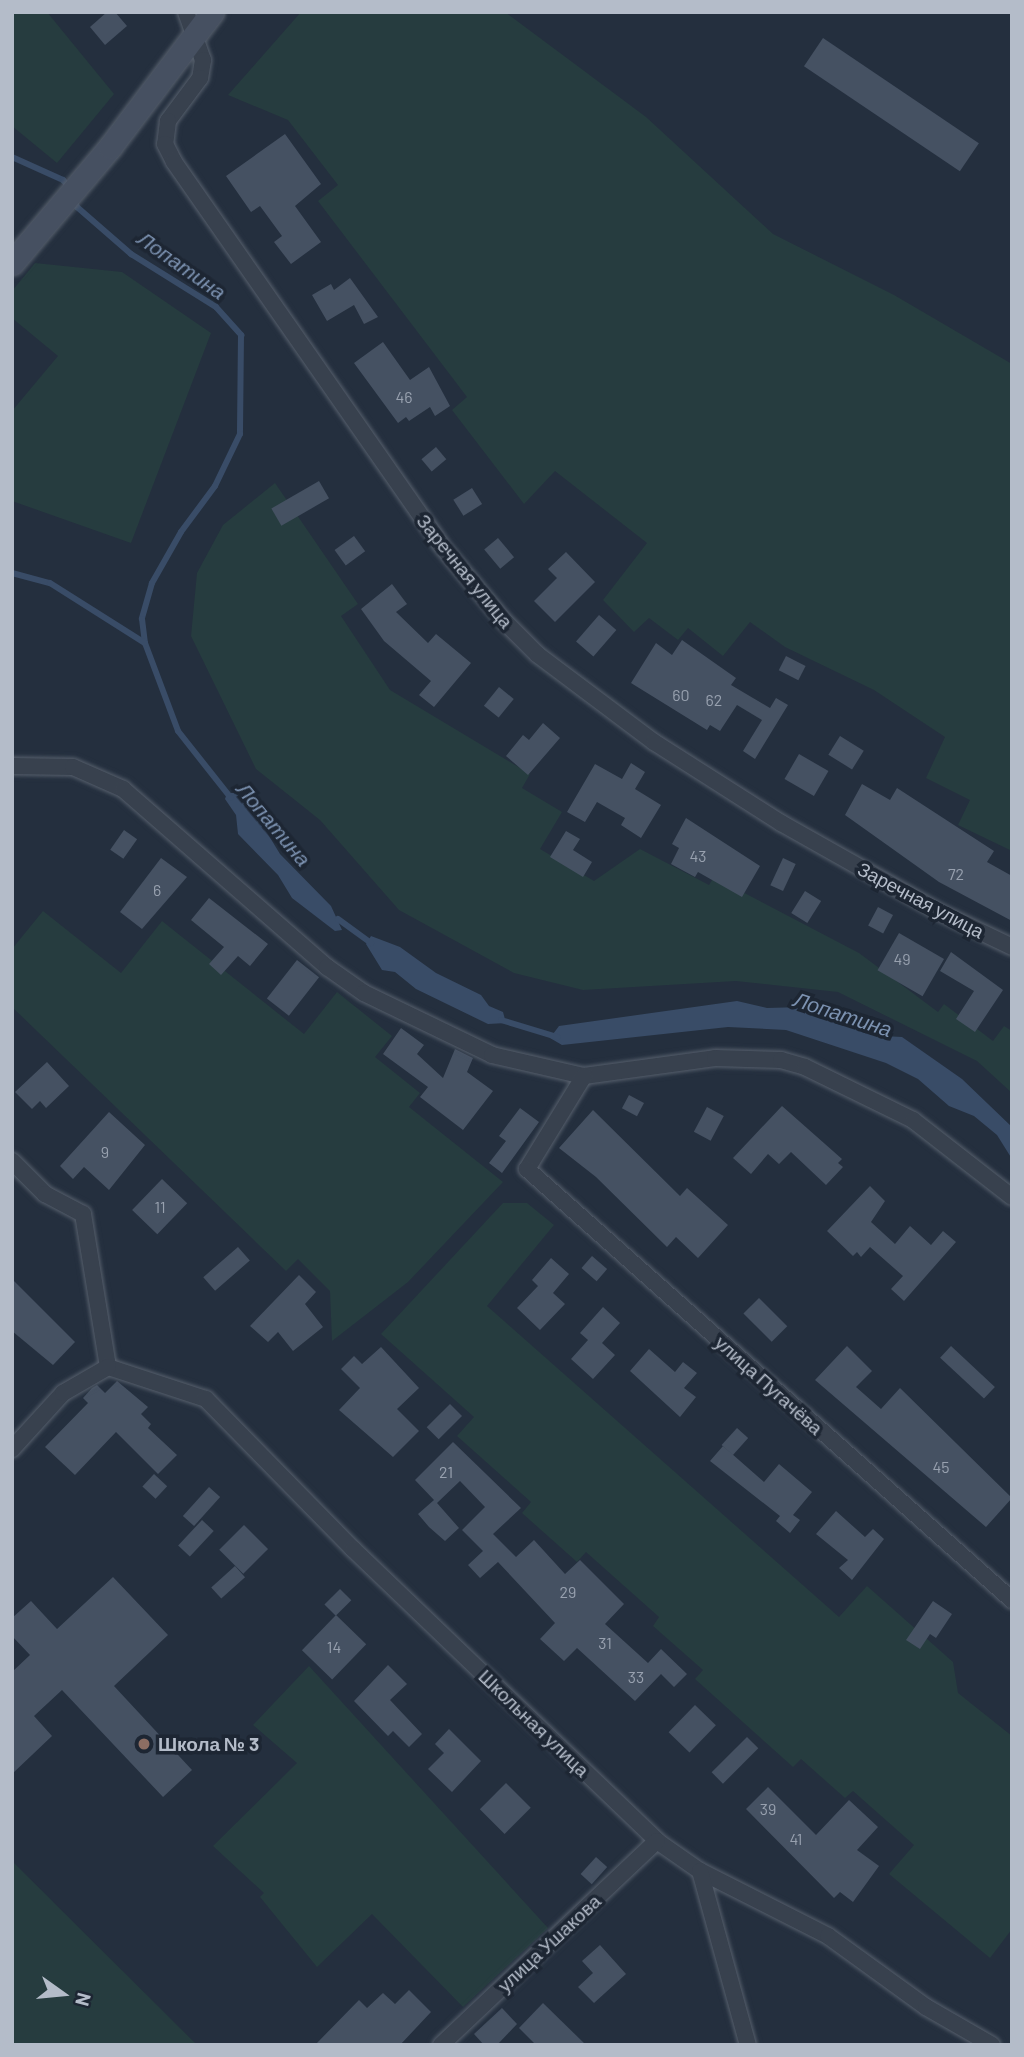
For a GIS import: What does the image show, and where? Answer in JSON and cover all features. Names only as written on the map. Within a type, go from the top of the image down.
[{"type":"main road","points":[[14,261],[110,147],[190,23],[212,12]]},
{"type":"street","name":"Заречная улица","points":[[190,23],[203,60],[200,78],[168,121],[165,144],[174,162],[425,522],[503,620],[538,655],[654,742],[781,823],[937,911],[1012,947]]},
{"type":"street","points":[[12,766],[74,767],[123,789],[279,930],[364,993],[492,1055],[584,1076],[715,1058],[781,1060],[805,1067],[912,1120],[1012,1197]]},
{"type":"street","name":"улица Пугачёва","points":[[584,1076],[527,1169],[1012,1600]]},
{"type":"street","points":[[12,1161],[45,1194],[82,1214],[108,1367],[62,1393],[12,1449]]},
{"type":"street","name":"Школьная улица","points":[[108,1367],[206,1399],[363,1559],[657,1841],[700,1871],[828,1936],[926,2007],[992,2045]]},
{"type":"street","name":"улица Ушакова","points":[[441,2045],[657,1841]]},
{"type":"street","points":[[700,1871],[748,2045]]},
{"type":"green space","points":[[12,12],[47,12],[114,94],[57,163],[12,126]]},
{"type":"green space","points":[[301,12],[505,12],[646,117],[773,234],[894,295],[1012,364],[1012,851],[958,825],[970,800],[926,778],[945,737],[874,690],[785,647],[750,622],[723,656],[688,628],[678,640],[649,618],[634,632],[603,600],[647,543],[555,471],[524,504],[452,410],[467,397],[318,201],[338,185],[288,120],[228,95]]},
{"type":"green space","points":[[35,263],[122,272],[211,333],[131,543],[12,501],[12,411],[58,356],[12,318],[12,291]]},
{"type":"green space","points":[[275,483],[358,604],[341,616],[390,690],[530,774],[522,788],[562,812],[540,849],[594,881],[640,849],[709,885],[714,877],[859,953],[938,1012],[944,1004],[993,1041],[1004,1026],[1012,1031],[1012,1093],[977,1061],[838,992],[736,981],[583,990],[514,973],[399,910],[320,820],[256,769],[191,636],[197,573],[223,525]]},
{"type":"green space","points":[[43,911],[121,973],[162,921],[304,1034],[337,992],[392,1036],[375,1057],[420,1093],[409,1107],[503,1182],[408,1282],[332,1341],[330,1291],[298,1259],[286,1271],[12,1007],[12,949]]},
{"type":"green space","points":[[503,1203],[527,1203],[554,1225],[487,1306],[839,1617],[867,1586],[953,1662],[958,1693],[1012,1736],[1012,1929],[990,1958],[889,1874],[914,1845],[853,1791],[845,1798],[801,1759],[793,1767],[695,1679],[703,1670],[653,1626],[659,1617],[586,1552],[577,1562],[522,1513],[531,1502],[457,1436],[474,1417],[381,1334]]},
{"type":"green space","points":[[309,1666],[548,1928],[463,2007],[372,1914],[317,1967],[260,1897],[264,1893],[213,1846],[297,1763],[253,1725]]},
{"type":"green space","points":[[12,1861],[197,2045],[12,2045]]},
{"type":"water","points":[[227,793],[235,793],[252,808],[280,854],[331,906],[342,930],[335,931],[292,898],[278,875],[238,834],[236,815],[225,799]]},
{"type":"water","points":[[371,936],[400,947],[436,973],[481,995],[489,1006],[503,1012],[506,1023],[488,1024],[416,989],[395,972],[382,970],[366,944]]},
{"type":"water","points":[[737,1001],[767,1008],[803,1007],[819,1018],[836,1015],[883,1036],[902,1037],[962,1079],[1012,1127],[1012,1159],[997,1135],[974,1116],[949,1106],[918,1079],[886,1063],[786,1030],[728,1027],[562,1045],[550,1038],[559,1026]]},
{"type":"building","points":[[107,12],[115,12],[127,26],[105,45],[90,27]]},
{"type":"building","points":[[823,38],[979,143],[960,171],[804,66]]},
{"type":"building","points":[[285,134],[321,184],[295,206],[321,242],[291,264],[274,242],[282,236],[260,206],[251,212],[226,176]]},
{"type":"building","points":[[350,278],[378,317],[364,324],[354,305],[327,321],[312,295],[331,284],[334,290]]},
{"type":"building","points":[[383,342],[410,380],[429,367],[450,406],[435,416],[430,407],[409,421],[406,417],[398,423],[354,363]]},
{"type":"building","points":[[436,447],[446,459],[432,471],[421,459]]},
{"type":"building","points":[[319,481],[329,498],[281,526],[271,508]]},
{"type":"building","points":[[472,488],[482,504],[463,516],[453,500]]},
{"type":"building","points":[[354,536],[365,551],[346,565],[335,550]]},
{"type":"building","points":[[498,538],[514,557],[500,569],[484,550]]},
{"type":"building","points":[[566,552],[595,582],[555,622],[534,601],[557,578],[548,569]]},
{"type":"building","points":[[392,584],[407,604],[396,612],[428,643],[436,634],[471,663],[434,707],[419,695],[431,681],[384,641],[361,609]]},
{"type":"building","points":[[599,615],[616,630],[593,657],[576,641]]},
{"type":"building","points":[[682,640],[736,678],[731,685],[770,708],[776,698],[788,705],[755,759],[743,751],[762,720],[737,705],[720,731],[710,725],[707,730],[631,683],[656,643],[672,655]]},
{"type":"building","points":[[786,656],[806,666],[798,680],[779,670]]},
{"type":"building","points":[[499,687],[514,699],[499,718],[484,706]]},
{"type":"building","points":[[543,723],[560,738],[528,775],[506,756],[523,735],[529,740]]},
{"type":"building","points":[[840,736],[864,751],[852,769],[828,755]]},
{"type":"building","points":[[799,754],[828,771],[814,796],[784,779]]},
{"type":"building","points":[[631,763],[645,772],[635,789],[661,805],[641,838],[621,825],[625,818],[597,802],[585,822],[567,812],[595,764],[622,779]]},
{"type":"building","points":[[862,784],[890,800],[897,788],[994,851],[987,862],[1012,876],[1012,921],[939,882],[845,815]]},
{"type":"building","points":[[686,818],[760,866],[742,897],[698,872],[695,877],[671,864],[679,848],[672,844]]},
{"type":"building","points":[[124,830],[137,839],[123,859],[110,850]]},
{"type":"building","points":[[566,831],[580,839],[573,850],[592,862],[583,877],[550,857]]},
{"type":"building","points":[[161,858],[187,877],[142,929],[120,912]]},
{"type":"building","points":[[783,858],[796,864],[783,891],[770,885]]},
{"type":"building","points":[[805,891],[821,901],[807,923],[791,913]]},
{"type":"building","points":[[209,898],[268,944],[250,966],[238,956],[221,975],[209,964],[224,947],[191,920]]},
{"type":"building","points":[[878,907],[893,915],[883,934],[868,926]]},
{"type":"building","points":[[899,933],[944,959],[923,996],[878,970]]},
{"type":"building","points":[[951,952],[1003,990],[975,1032],[956,1019],[974,991],[940,971]]},
{"type":"building","points":[[297,960],[319,977],[289,1016],[267,999]]},
{"type":"building","points":[[401,1028],[424,1045],[417,1054],[443,1078],[455,1049],[473,1058],[467,1072],[493,1091],[463,1130],[420,1097],[428,1087],[383,1054]]},
{"type":"building","points":[[47,1062],[69,1086],[46,1108],[40,1101],[32,1109],[15,1092]]},
{"type":"building","points":[[629,1095],[644,1103],[637,1116],[622,1108]]},
{"type":"building","points":[[782,1106],[842,1159],[838,1163],[843,1167],[826,1185],[791,1152],[779,1164],[768,1154],[751,1174],[733,1158]]},
{"type":"building","points":[[707,1107],[724,1116],[711,1141],[694,1132]]},
{"type":"building","points":[[520,1108],[539,1122],[502,1173],[489,1163],[506,1141],[499,1136]]},
{"type":"building","points":[[593,1110],[680,1196],[687,1188],[728,1225],[698,1258],[676,1237],[667,1247],[596,1177],[559,1148]]},
{"type":"building","points":[[109,1112],[145,1145],[109,1190],[84,1167],[73,1179],[60,1166]]},
{"type":"building","points":[[162,1179],[187,1203],[157,1234],[132,1210]]},
{"type":"building","points":[[870,1186],[885,1201],[871,1222],[895,1244],[910,1226],[931,1245],[943,1231],[956,1242],[904,1301],[891,1289],[903,1276],[870,1247],[861,1257],[857,1252],[853,1256],[827,1231]]},
{"type":"building","points":[[238,1247],[250,1261],[215,1291],[203,1277]]},
{"type":"building","points":[[592,1256],[607,1269],[597,1281],[582,1268]]},
{"type":"building","points":[[551,1258],[569,1274],[553,1293],[565,1304],[540,1330],[517,1308],[538,1286],[532,1280]]},
{"type":"building","points":[[299,1275],[316,1292],[305,1304],[323,1327],[293,1351],[278,1332],[268,1342],[250,1326]]},
{"type":"building","points":[[12,1279],[75,1342],[53,1365],[12,1331]]},
{"type":"building","points":[[759,1298],[787,1326],[772,1342],[743,1314]]},
{"type":"building","points":[[603,1307],[620,1323],[602,1343],[615,1355],[593,1379],[571,1359],[588,1340],[580,1333]]},
{"type":"building","points":[[847,1346],[872,1371],[856,1387],[881,1409],[900,1388],[1012,1498],[986,1527],[815,1380]]},
{"type":"building","points":[[951,1346],[995,1387],[984,1399],[940,1358]]},
{"type":"building","points":[[381,1347],[419,1388],[397,1409],[419,1431],[393,1457],[339,1410],[360,1388],[341,1369],[354,1356],[362,1364]]},
{"type":"building","points":[[649,1349],[675,1372],[683,1362],[697,1373],[684,1388],[696,1397],[680,1417],[630,1371]]},
{"type":"building","points":[[117,1381],[148,1407],[141,1414],[151,1424],[148,1428],[177,1455],[158,1474],[116,1432],[75,1475],[45,1447],[88,1403],[83,1398],[92,1388],[97,1385],[105,1393]]},
{"type":"building","points":[[450,1404],[462,1416],[439,1439],[427,1427]]},
{"type":"building","points":[[737,1428],[748,1438],[733,1455],[722,1445]]},
{"type":"building","points":[[453,1442],[521,1508],[493,1534],[516,1557],[534,1540],[565,1574],[580,1560],[624,1604],[605,1624],[648,1663],[661,1649],[687,1674],[674,1687],[661,1674],[635,1701],[577,1648],[564,1661],[540,1639],[555,1623],[498,1562],[480,1578],[468,1565],[483,1551],[462,1530],[485,1507],[460,1481],[437,1503],[459,1528],[445,1541],[429,1527],[418,1514],[434,1500],[415,1480]]},
{"type":"building","points":[[723,1446],[764,1482],[779,1464],[812,1492],[793,1515],[800,1520],[790,1533],[776,1521],[780,1516],[710,1461]]},
{"type":"building","points":[[154,1474],[167,1486],[156,1499],[142,1486]]},
{"type":"building","points":[[209,1487],[220,1497],[194,1526],[183,1516]]},
{"type":"building","points":[[836,1511],[865,1537],[873,1529],[884,1539],[852,1580],[839,1568],[848,1560],[816,1534]]},
{"type":"building","points":[[202,1520],[214,1531],[190,1557],[178,1546]]},
{"type":"building","points":[[244,1525],[268,1549],[243,1574],[219,1550]]},
{"type":"building","points":[[235,1566],[245,1577],[221,1599],[211,1587]]},
{"type":"building","points":[[113,1577],[168,1635],[114,1686],[192,1770],[163,1797],[62,1690],[34,1716],[52,1736],[12,1774],[12,1672],[30,1655],[12,1636],[12,1618],[31,1601],[57,1629]]},
{"type":"building","points":[[340,1589],[351,1600],[336,1616],[324,1605]]},
{"type":"building","points":[[933,1601],[952,1614],[936,1638],[930,1634],[920,1649],[906,1640]]},
{"type":"building","points":[[336,1615],[366,1644],[332,1679],[302,1650]]},
{"type":"building","points":[[388,1665],[407,1684],[390,1700],[422,1734],[409,1747],[393,1731],[388,1736],[354,1701]]},
{"type":"building","points":[[695,1705],[716,1725],[689,1752],[669,1732]]},
{"type":"building","points":[[449,1729],[481,1761],[452,1792],[428,1769],[444,1753],[435,1744]]},
{"type":"building","points":[[747,1737],[758,1748],[723,1784],[712,1772]]},
{"type":"building","points":[[506,1783],[531,1808],[505,1834],[480,1809]]},
{"type":"building","points":[[768,1787],[816,1835],[849,1800],[878,1827],[857,1850],[879,1866],[853,1902],[840,1892],[834,1898],[746,1809]]},
{"type":"building","points":[[596,1857],[607,1867],[592,1884],[581,1874]]},
{"type":"building","points":[[600,1945],[626,1974],[594,2003],[578,1987],[593,1973],[582,1961]]},
{"type":"building","points":[[409,1990],[431,2012],[400,2045],[315,2045],[359,2000],[367,2008],[383,1993],[395,2004]]},
{"type":"building","points":[[543,2003],[586,2045],[536,2045],[519,2028]]},
{"type":"building","points":[[502,2008],[517,2024],[497,2045],[484,2045],[474,2034]]},
{"type":"waterway","name":"Лопатина","points":[[12,157],[63,180],[69,187]]},
{"type":"waterway","name":"Лопатина","points":[[73,197],[77,207],[131,254],[216,307],[241,335],[240,434],[215,486],[181,532],[152,583],[142,619],[145,643],[178,731],[231,798]]},
{"type":"waterway","points":[[12,573],[50,583],[145,643]]},
{"type":"waterway","name":"Лопатина","points":[[338,919],[371,943]]},
{"type":"waterway","name":"Лопатина","points":[[501,1020],[557,1037]]},
{"type":"place","name":"Школа № 3","points":[[144,1744]]}]
